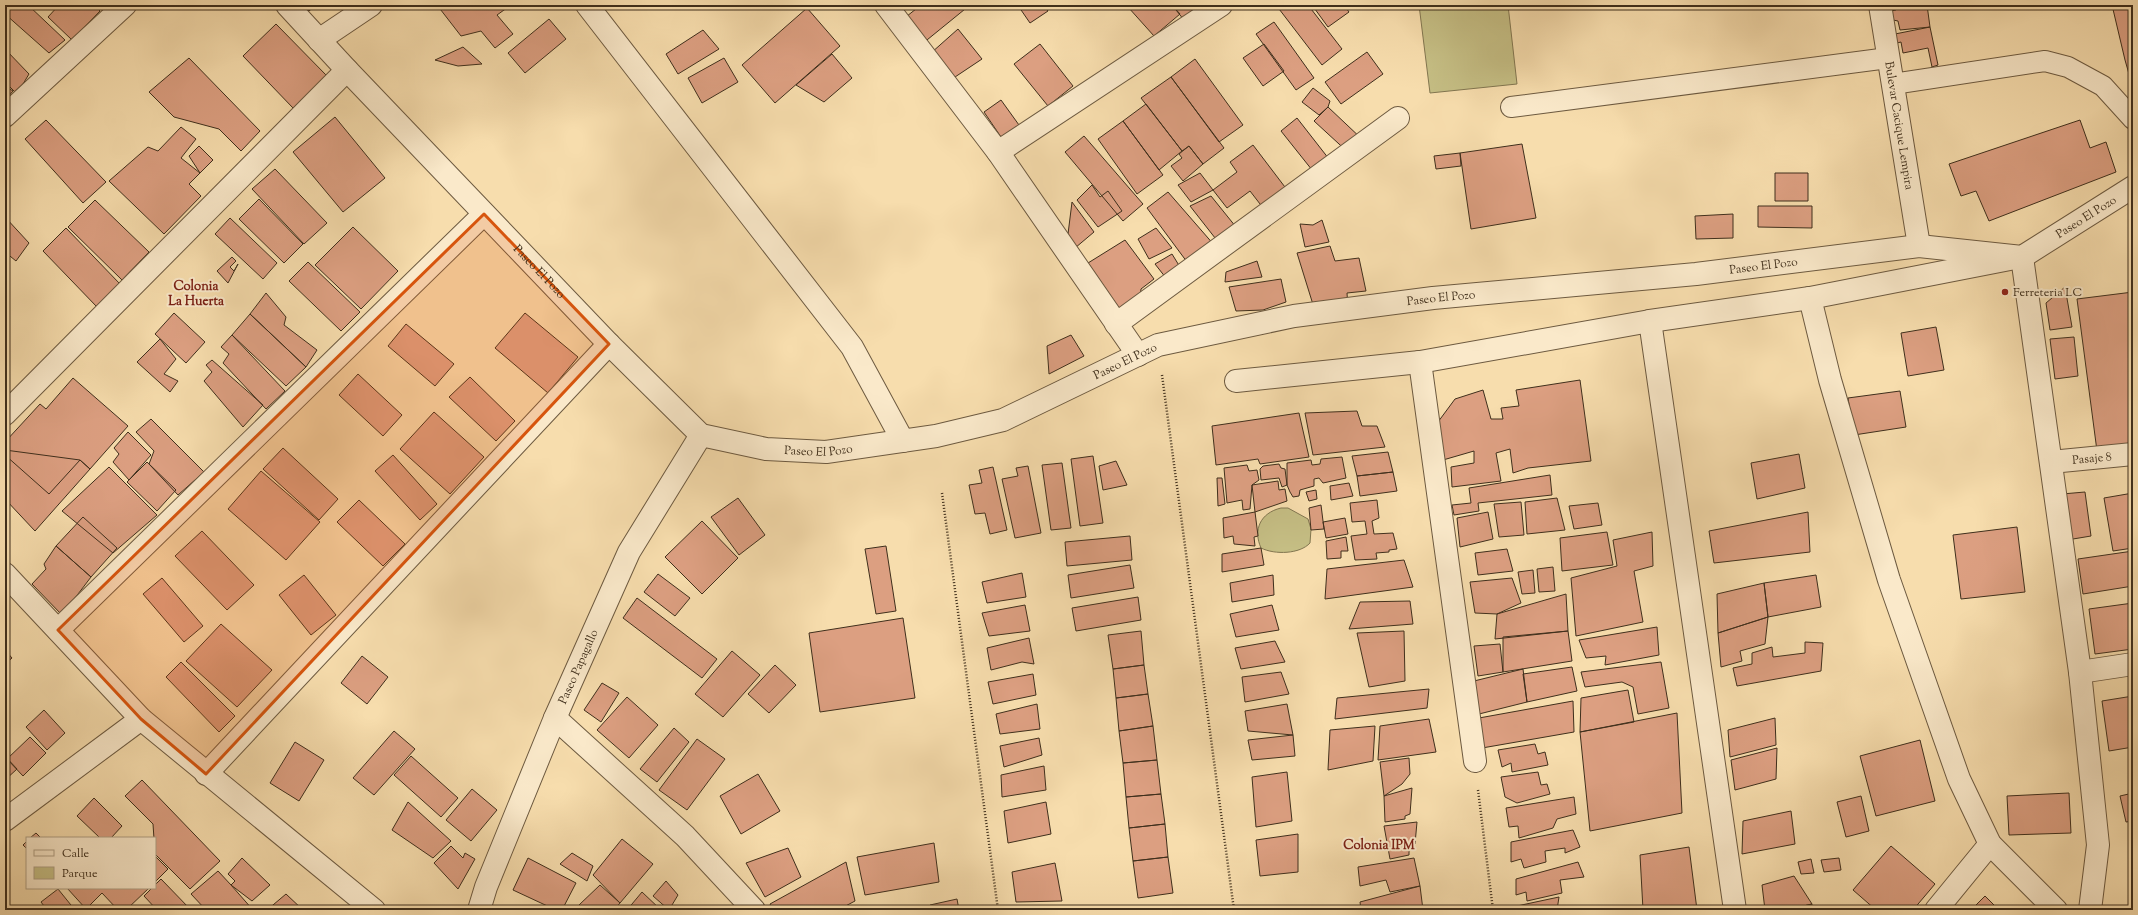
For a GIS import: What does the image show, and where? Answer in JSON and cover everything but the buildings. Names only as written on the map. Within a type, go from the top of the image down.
[{"type":"street","points":[[5,116],[125,5]]},
{"type":"street","name":"Paseo El Pozo","points":[[287,5],[346,70],[609,344],[701,435],[766,449],[826,452],[936,436],[1003,420],[1158,345],[1302,315],[1433,298],[1703,273],[1919,246],[2022,257],[2133,186]]},
{"type":"street","points":[[319,40],[371,5]]},
{"type":"street","points":[[588,5],[852,347],[903,441]]},
{"type":"street","points":[[886,5],[998,152],[1138,355]]},
{"type":"street","points":[[998,152],[1221,5]]},
{"type":"street","name":"Bulevar Cacique Lempira","points":[[1880,5],[1919,246]]},
{"type":"street","points":[[5,414],[346,70]]},
{"type":"street","points":[[1116,324],[1398,118]]},
{"type":"street","points":[[58,630],[484,214]]},
{"type":"street","points":[[1236,381],[1420,362],[1650,321],[1810,298],[2022,257],[2080,672],[2098,845],[2090,910]]},
{"type":"street","points":[[1810,298],[1830,380],[1889,580],[1959,779],[1990,844],[2056,910]]},
{"type":"street","points":[[1650,321],[1735,910]]},
{"type":"street","points":[[206,774],[609,344]]},
{"type":"street","points":[[1420,362],[1475,761]]},
{"type":"street","name":"Paseo Papagallo","points":[[479,910],[486,887],[555,718],[628,552],[701,435]]},
{"type":"street","name":"Pasaje 8","points":[[2051,462],[2133,454]]},
{"type":"street","points":[[5,574],[141,719],[206,774],[374,910]]},
{"type":"street","points":[[2080,672],[2133,664]]},
{"type":"street","points":[[555,718],[684,836],[754,910]]},
{"type":"street","points":[[5,820],[141,719]]},
{"type":"street","points":[[1936,910],[1990,844]]},
{"type":"lane","points":[[1511,107],[1888,58]]},
{"type":"lane","points":[[1893,84],[2045,61],[2068,67],[2103,86],[2133,119]]},
{"type":"path","points":[[1158,345],[1234,910]]},
{"type":"path","points":[[942,493],[998,910]]},
{"type":"path","points":[[1475,761],[1493,910]]},
{"type":"highlighted area","points":[[484,214],[609,344],[206,774],[141,719],[58,630]]},
{"type":"green space","points":[[1419,5],[1508,5],[1517,84],[1430,93]]},
{"type":"green space","points":[[1281,508],[1288,508],[1308,519],[1311,529],[1310,543],[1306,547],[1287,552],[1273,552],[1261,548],[1258,535],[1260,523],[1268,514]]},
{"type":"place","name":"Ferreteria LC","points":[[2005,292]]},
{"type":"district","name":"Colonia La Huerta","points":[[196,292]]},
{"type":"district","name":"Colonia IPM","points":[[1379,844]]}]
